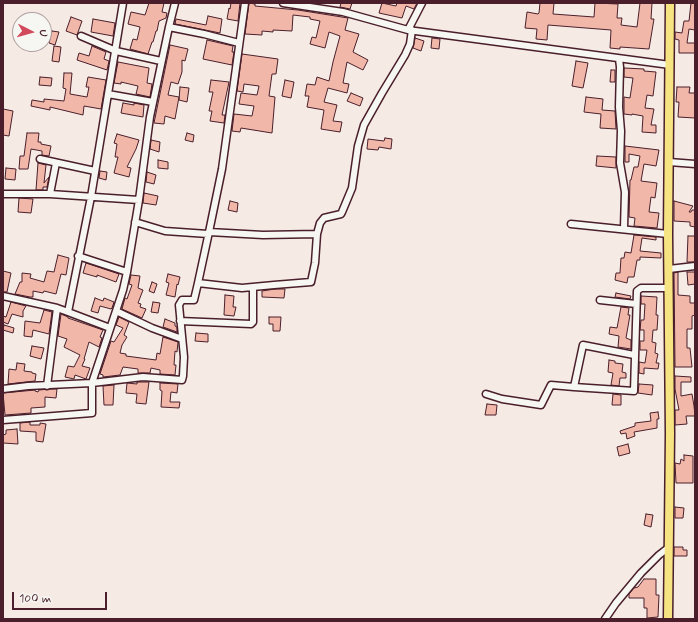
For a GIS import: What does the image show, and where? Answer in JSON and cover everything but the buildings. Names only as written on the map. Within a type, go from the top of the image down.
[{"type":"main road","points":[[668,619],[670,434],[668,234],[670,3]]},
{"type":"street","points":[[68,312],[91,197],[123,3]]},
{"type":"street","points":[[3,420],[91,414],[92,383],[116,311],[127,272],[153,102],[175,3]]},
{"type":"street","points":[[3,389],[28,386],[92,383],[143,377],[182,380],[184,370],[179,303],[182,300],[194,300],[209,233],[222,169],[245,3]]},
{"type":"street","points":[[283,3],[344,12],[410,30],[670,65]]},
{"type":"street","points":[[198,283],[235,288],[253,288],[311,282],[315,263],[317,234],[320,223],[324,218],[338,215],[342,212],[352,188],[358,146],[364,125],[405,55],[410,44],[410,30],[422,3]]},
{"type":"street","points":[[169,27],[239,43]]},
{"type":"street","points":[[81,36],[116,51],[161,61]]},
{"type":"street","points":[[619,58],[619,107],[621,131],[620,163],[625,192],[624,228]]},
{"type":"street","points":[[108,94],[153,102]]},
{"type":"street","points":[[40,159],[95,171]]},
{"type":"street","points":[[669,162],[695,164]]},
{"type":"street","points":[[50,194],[56,163]]},
{"type":"street","points":[[3,194],[50,194],[139,200]]},
{"type":"street","points":[[135,222],[164,231],[263,235],[317,234]]},
{"type":"street","points":[[571,224],[624,228],[668,234]]},
{"type":"street","points":[[78,256],[127,272]]},
{"type":"street","points":[[669,269],[695,266]]},
{"type":"street","points":[[180,321],[252,324],[253,288]]},
{"type":"street","points":[[486,394],[502,399],[539,405],[543,403],[547,390],[551,385],[574,388],[634,391],[637,292],[641,288],[669,288]]},
{"type":"street","points":[[3,296],[57,308],[110,328]]},
{"type":"street","points":[[600,300],[636,304]]},
{"type":"street","points":[[47,386],[57,308]]},
{"type":"street","points":[[116,311],[152,328],[182,339]]},
{"type":"street","points":[[574,388],[583,345],[634,355]]},
{"type":"street","points":[[606,619],[616,603],[641,573],[668,548]]}]
